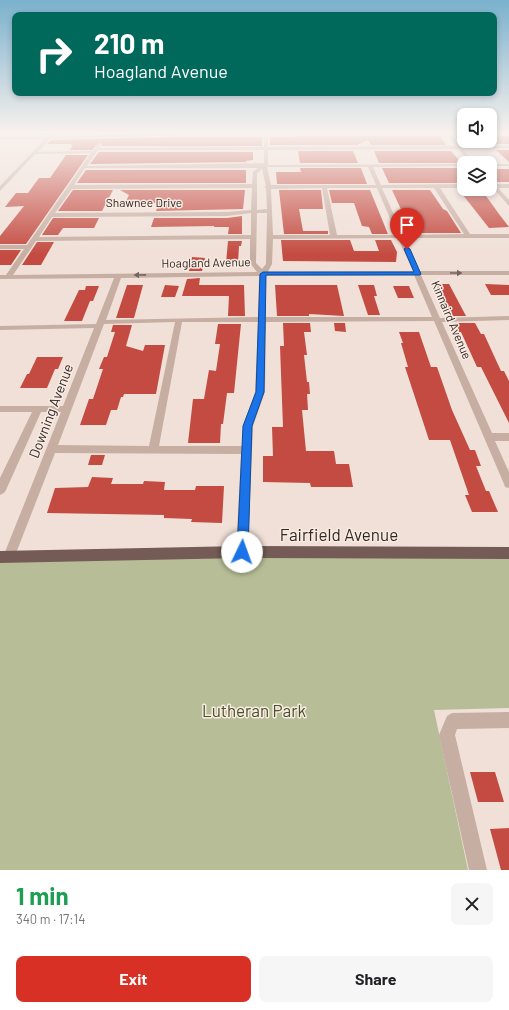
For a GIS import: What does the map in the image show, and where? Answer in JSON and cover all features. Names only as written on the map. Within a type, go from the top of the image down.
[{"type":"main road","name":"Fairfield Avenue","points":[[5,557],[242,552],[509,553]]},
{"type":"street","points":[[0,190],[15,174]]},
{"type":"street","points":[[8,277],[79,174]]},
{"type":"street","points":[[255,174],[253,263],[263,274]]},
{"type":"street","points":[[242,552],[248,426],[260,392],[263,274],[269,264],[268,187],[266,174]]},
{"type":"street","name":"Kinnaird Avenue","points":[[373,174],[509,484]]},
{"type":"street","points":[[70,187],[255,186]]},
{"type":"street","points":[[436,186],[468,236]]},
{"type":"street","points":[[268,187],[457,186]]},
{"type":"street","points":[[497,186],[509,186]]},
{"type":"street","points":[[324,187],[334,237]]},
{"type":"street","points":[[497,191],[509,204]]},
{"type":"street","name":"Shawnee Drive","points":[[55,209],[143,212]]},
{"type":"street","name":"Shawnee Drive","points":[[51,215],[164,211],[227,214],[237,212],[268,211]]},
{"type":"street","points":[[269,237],[509,236]]},
{"type":"street","points":[[34,239],[254,237]]},
{"type":"street","points":[[0,247],[28,247]]},
{"type":"street","name":"Hoagland Avenue","points":[[0,277],[509,273]]},
{"type":"street","name":"Downing Avenue","points":[[5,557],[51,449],[119,275]]},
{"type":"street","points":[[0,328],[179,320],[509,318]]},
{"type":"street","points":[[153,449],[179,320]]},
{"type":"street","points":[[0,409],[67,409]]},
{"type":"street","points":[[0,490],[38,409]]},
{"type":"street","points":[[488,437],[509,437]]},
{"type":"street","points":[[51,449],[247,450]]},
{"type":"street","points":[[478,870],[447,734],[452,721],[509,720]]},
{"type":"green space","name":"Lutheran Park","points":[[509,553],[509,708],[434,710],[468,870],[0,870],[0,556]]},
{"type":"building","points":[[53,174],[75,174],[26,244],[0,244],[0,236],[24,206],[5,207],[16,193],[28,193],[39,178],[50,178]]},
{"type":"building","points":[[84,174],[246,174],[246,183],[77,183]]},
{"type":"building","points":[[276,174],[363,174],[367,184],[277,184]]},
{"type":"building","points":[[385,174],[457,174],[457,183],[389,183]]},
{"type":"building","points":[[497,174],[509,174],[509,182],[497,182]]},
{"type":"building","points":[[73,190],[113,190],[102,211],[58,211]]},
{"type":"building","points":[[120,190],[245,190],[243,209],[156,211],[159,203],[125,203],[129,195]]},
{"type":"building","points":[[279,190],[321,190],[323,209],[299,209],[303,231],[328,231],[328,234],[284,234]]},
{"type":"building","points":[[329,190],[370,190],[388,234],[372,234],[369,227],[362,226],[354,203],[332,203]]},
{"type":"building","points":[[392,190],[430,190],[443,209],[447,211],[461,233],[412,233]]},
{"type":"building","points":[[464,196],[486,196],[509,227],[489,228]]},
{"type":"building","points":[[242,216],[242,234],[228,234],[229,227],[151,227],[154,218],[227,218]]},
{"type":"building","points":[[53,218],[99,218],[94,228],[63,228],[58,235],[42,235]]},
{"type":"building","points":[[281,240],[350,240],[354,251],[379,251],[375,240],[391,240],[397,252],[396,262],[283,261]]},
{"type":"building","points":[[228,241],[242,241],[241,246],[239,246],[238,263],[226,263]]},
{"type":"building","points":[[37,242],[54,242],[41,265],[22,265]]},
{"type":"building","points":[[0,250],[21,250],[11,265],[0,265]]},
{"type":"building","points":[[192,257],[205,258],[202,271],[189,271]]},
{"type":"building","points":[[200,278],[199,285],[244,285],[245,316],[228,316],[229,296],[182,296],[187,279]]},
{"type":"building","points":[[436,284],[449,284],[466,316],[451,316]]},
{"type":"building","points":[[485,284],[509,285],[509,295],[491,295]]},
{"type":"building","points":[[127,285],[143,285],[134,318],[116,318]]},
{"type":"building","points":[[165,285],[179,286],[175,297],[161,297]]},
{"type":"building","points":[[275,285],[337,285],[344,316],[309,314],[309,316],[277,316]]},
{"type":"building","points":[[358,285],[374,285],[377,296],[374,296],[380,315],[368,315]]},
{"type":"building","points":[[86,286],[99,286],[93,301],[90,301],[82,321],[64,321],[79,290],[85,290]]},
{"type":"building","points":[[393,286],[409,286],[414,298],[398,298]]},
{"type":"building","points":[[283,323],[310,323],[311,332],[304,332],[307,355],[304,355],[310,394],[307,394],[308,410],[302,410],[306,451],[334,451],[336,464],[349,464],[353,487],[311,487],[310,483],[263,482],[263,456],[273,456],[272,427],[283,427],[280,346],[284,346]]},
{"type":"building","points":[[334,323],[345,323],[346,332],[335,331]]},
{"type":"building","points":[[455,323],[475,323],[481,334],[484,334],[501,371],[504,371],[509,381],[509,423],[481,367],[477,367],[461,332],[459,332]]},
{"type":"building","points":[[218,324],[241,324],[234,393],[227,393],[223,424],[221,424],[220,443],[188,443],[193,399],[204,399],[209,370],[216,371],[220,344],[215,344]]},
{"type":"building","points":[[113,325],[132,325],[126,346],[143,351],[145,345],[165,345],[156,394],[124,394],[123,397],[121,397],[117,410],[111,410],[106,425],[80,425],[89,399],[93,399],[103,369],[99,369],[104,357],[107,357],[115,332],[111,332]]},
{"type":"building","points":[[399,332],[419,332],[431,367],[437,367],[452,410],[470,450],[475,450],[481,466],[476,466],[486,491],[489,491],[498,512],[472,512],[465,495],[469,495],[450,440],[429,440],[405,367],[408,367]]},
{"type":"building","points":[[37,357],[63,357],[58,369],[55,369],[47,388],[20,388],[27,374],[29,374]]},
{"type":"building","points":[[91,455],[105,455],[102,465],[88,465]]},
{"type":"building","points":[[92,477],[113,478],[111,484],[143,484],[144,481],[165,482],[164,490],[195,490],[196,486],[224,486],[222,523],[191,522],[192,519],[164,518],[164,515],[47,513],[55,488],[88,487]]},
{"type":"building","points":[[470,772],[495,772],[504,802],[478,802]]},
{"type":"building","points":[[509,828],[509,870],[501,870],[490,829]]},
{"type":"route","points":[[242,552],[248,426],[260,392],[263,274],[418,274],[407,249]]}]
